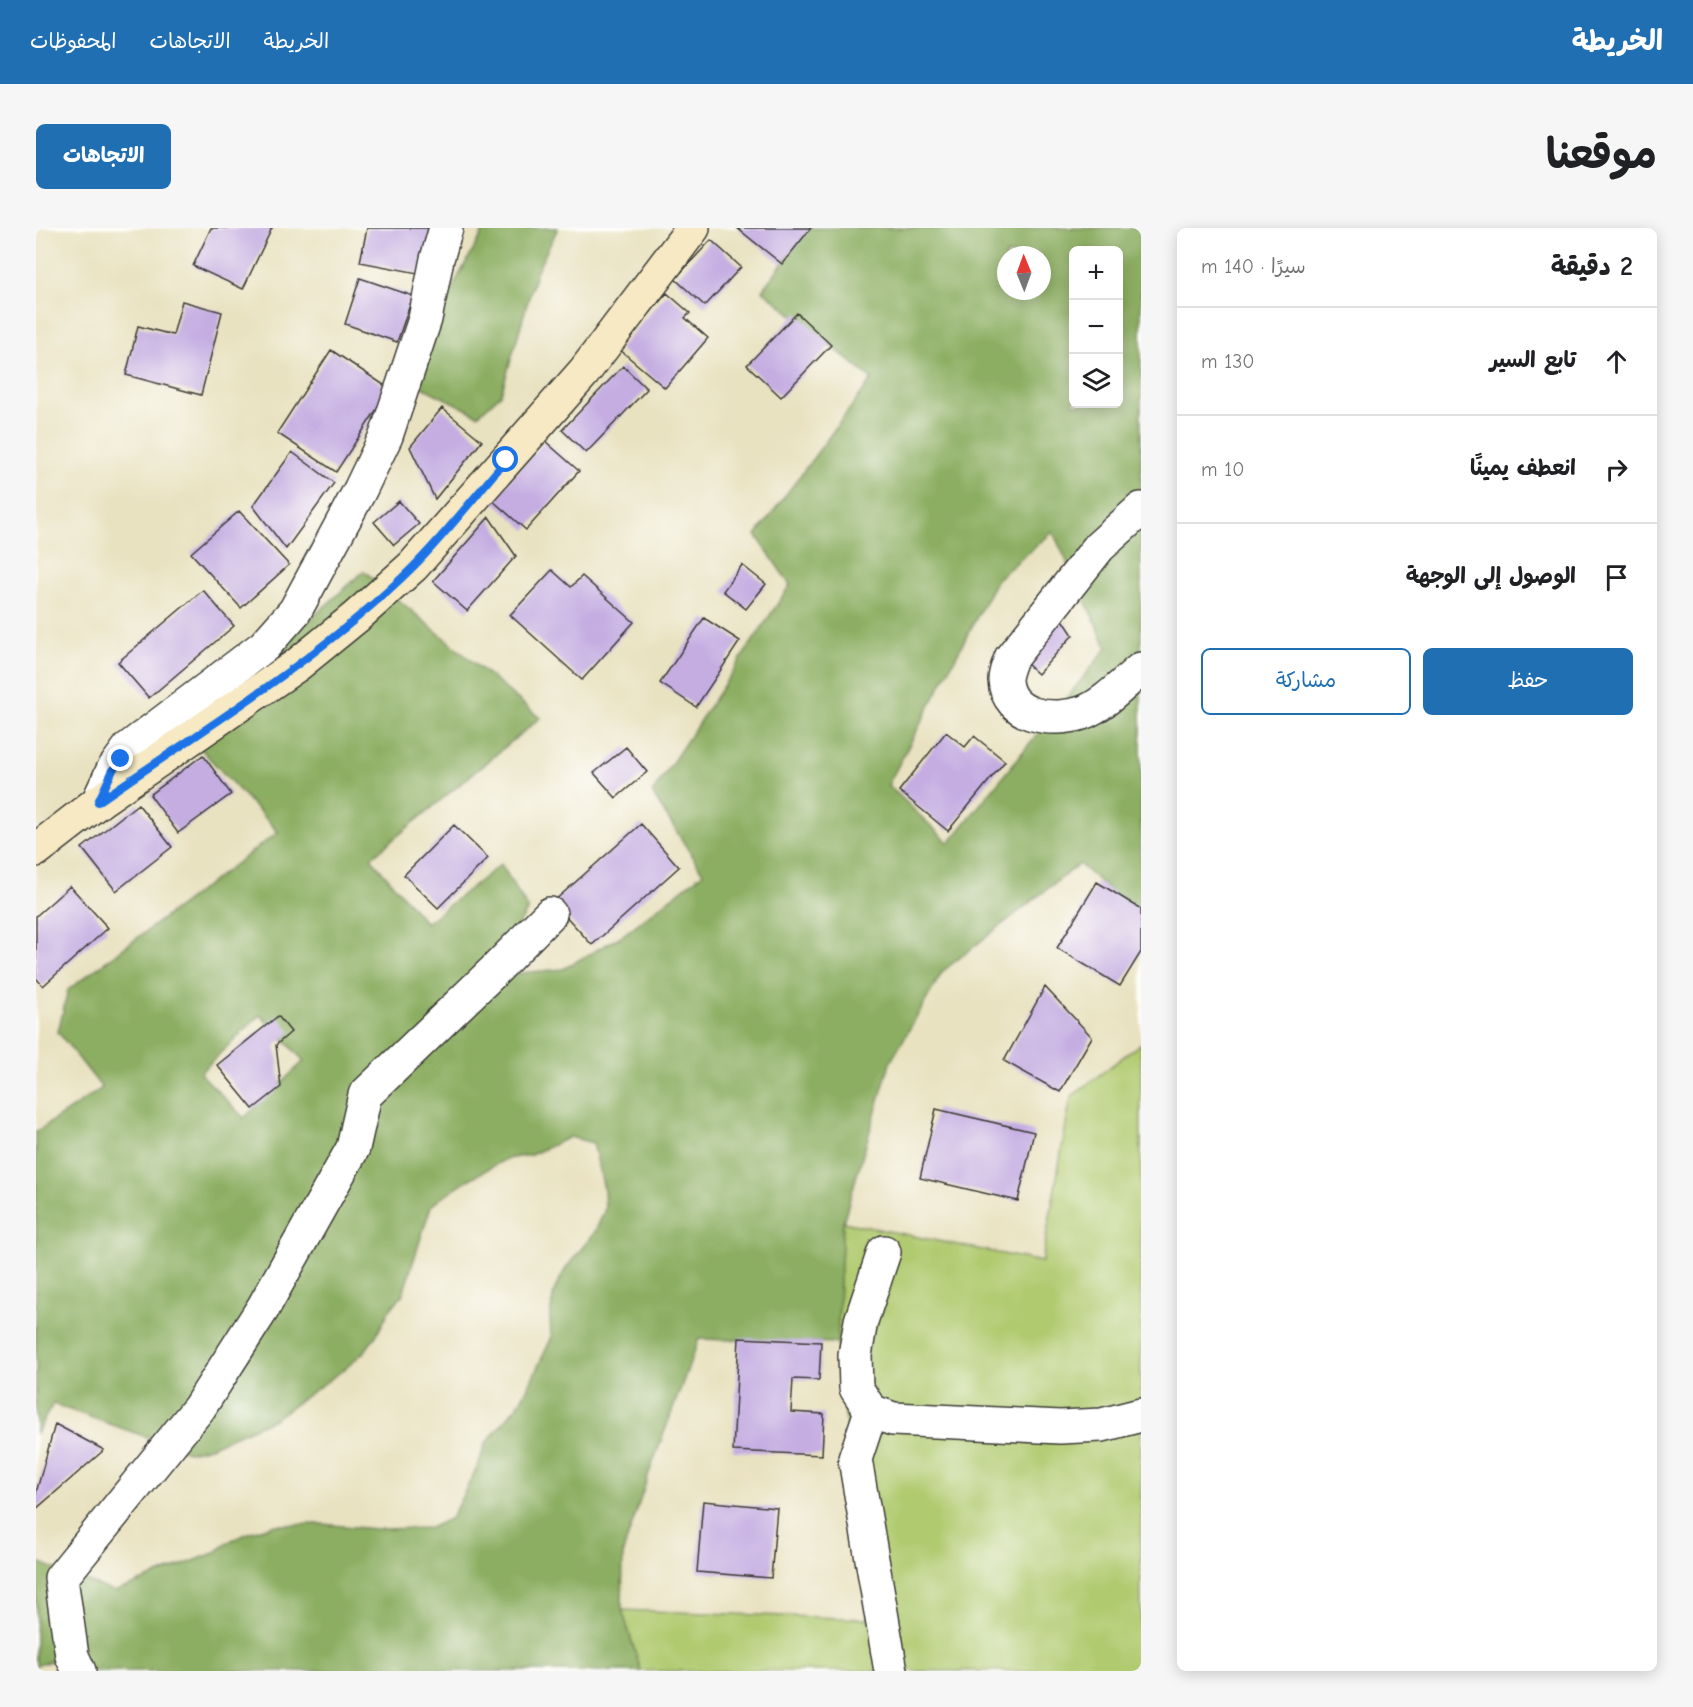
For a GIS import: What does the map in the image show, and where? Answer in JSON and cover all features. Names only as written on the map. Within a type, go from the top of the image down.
[{"type":"main road","points":[[36,850],[98,802],[297,664],[356,617],[413,566],[584,372],[693,228]]},
{"type":"street","points":[[98,802],[113,770],[129,748],[264,646],[295,611],[360,490],[386,436],[425,319],[446,228]]},
{"type":"street","points":[[1141,509],[1099,547],[1011,658],[1005,679],[1010,699],[1029,714],[1057,719],[1083,712],[1108,698],[1141,669]]},
{"type":"street","points":[[79,1671],[72,1656],[61,1578],[199,1408],[263,1308],[352,1148],[365,1095],[550,914]]},
{"type":"street","points":[[884,1252],[861,1321],[855,1355],[856,1388],[871,1412],[893,1419],[1060,1427],[1102,1425],[1141,1414]]},
{"type":"street","points":[[871,1412],[855,1459],[873,1577],[891,1671]]},
{"type":"green space","points":[[483,228],[558,228],[536,273],[501,394],[478,415],[402,377],[481,236]]},
{"type":"green space","points":[[810,228],[1141,228],[1141,917],[1079,864],[943,971],[890,1063],[843,1222],[837,1343],[699,1339],[649,1473],[623,1552],[622,1610],[641,1671],[62,1671],[54,1660],[36,1666],[36,1561],[114,1592],[214,1553],[232,1540],[274,1525],[322,1524],[376,1529],[430,1528],[451,1518],[478,1466],[485,1444],[518,1405],[530,1383],[551,1339],[550,1316],[554,1291],[566,1268],[595,1232],[605,1209],[604,1189],[593,1143],[570,1137],[531,1155],[506,1159],[466,1181],[431,1206],[403,1294],[389,1311],[365,1351],[346,1368],[274,1419],[210,1447],[189,1452],[53,1404],[36,1433],[36,1132],[102,1088],[58,1032],[68,990],[278,832],[185,732],[364,571],[540,718],[371,858],[426,923],[501,864],[528,909],[488,976],[563,969],[623,935],[703,873],[652,793],[790,585],[756,535],[872,379],[762,290]],"holes":[[[1053,532],[1107,648],[949,843],[888,785],[997,579]],[[260,1015],[304,1061],[244,1118],[200,1073]]]},
{"type":"green space","points":[[1141,1043],[1141,1671],[641,1671],[622,1610],[868,1619],[837,1343],[843,1222],[1042,1262],[1071,1097]]},
{"type":"building","points":[[211,228],[272,228],[243,289],[193,266]]},
{"type":"building","points":[[367,228],[438,228],[428,275],[360,262]]},
{"type":"building","points":[[737,228],[811,228],[782,264]]},
{"type":"building","points":[[711,240],[741,267],[705,306],[675,279]]},
{"type":"building","points":[[360,278],[413,296],[397,342],[345,324]]},
{"type":"building","points":[[667,293],[690,313],[685,318],[708,338],[665,388],[619,349]]},
{"type":"building","points":[[182,301],[222,312],[201,395],[126,375],[138,326],[173,335]]},
{"type":"building","points":[[797,313],[831,345],[781,397],[747,365]]},
{"type":"building","points":[[331,350],[390,389],[336,472],[277,433]]},
{"type":"building","points":[[623,366],[647,389],[586,453],[562,430]]},
{"type":"building","points":[[442,408],[482,441],[435,499],[410,447]]},
{"type":"building","points":[[545,441],[579,471],[526,530],[492,500]]},
{"type":"building","points":[[292,452],[334,483],[286,549],[253,506]]},
{"type":"building","points":[[399,501],[419,524],[394,545],[374,522]]},
{"type":"building","points":[[239,511],[289,565],[241,608],[191,553]]},
{"type":"building","points":[[489,517],[516,556],[467,611],[433,581]]},
{"type":"building","points":[[742,565],[766,584],[746,609],[723,591]]},
{"type":"building","points":[[552,570],[571,587],[582,576],[634,622],[582,680],[510,615]]},
{"type":"building","points":[[203,590],[234,626],[149,698],[118,662]]},
{"type":"building","points":[[1049,598],[1073,635],[1038,674],[1007,646]]},
{"type":"building","points":[[704,618],[740,641],[696,707],[660,683]]},
{"type":"building","points":[[946,732],[965,747],[974,736],[1005,761],[948,831],[899,791]]},
{"type":"building","points":[[626,747],[647,772],[616,798],[594,773]]},
{"type":"building","points":[[203,755],[231,794],[178,833],[150,795]]},
{"type":"building","points":[[138,804],[172,847],[116,891],[82,848]]},
{"type":"building","points":[[641,824],[679,867],[592,945],[553,902]]},
{"type":"building","points":[[454,825],[488,858],[438,908],[404,875]]},
{"type":"building","points":[[1097,882],[1141,909],[1141,952],[1120,986],[1057,948]]},
{"type":"building","points":[[70,886],[108,928],[43,986],[36,978],[36,916]]},
{"type":"building","points":[[1045,987],[1092,1037],[1060,1092],[1004,1061]]},
{"type":"building","points":[[278,1016],[291,1032],[276,1045],[281,1087],[253,1109],[217,1065]]},
{"type":"building","points":[[936,1109],[1034,1132],[1018,1201],[920,1178]]},
{"type":"building","points":[[739,1338],[821,1342],[819,1380],[793,1379],[791,1412],[824,1414],[822,1455],[733,1451]]},
{"type":"building","points":[[55,1424],[104,1450],[36,1509],[36,1493]]},
{"type":"building","points":[[703,1501],[777,1508],[771,1578],[697,1572]]},
{"type":"route","points":[[121,759],[113,770],[98,802],[297,664],[356,617],[413,566],[506,460]]}]
